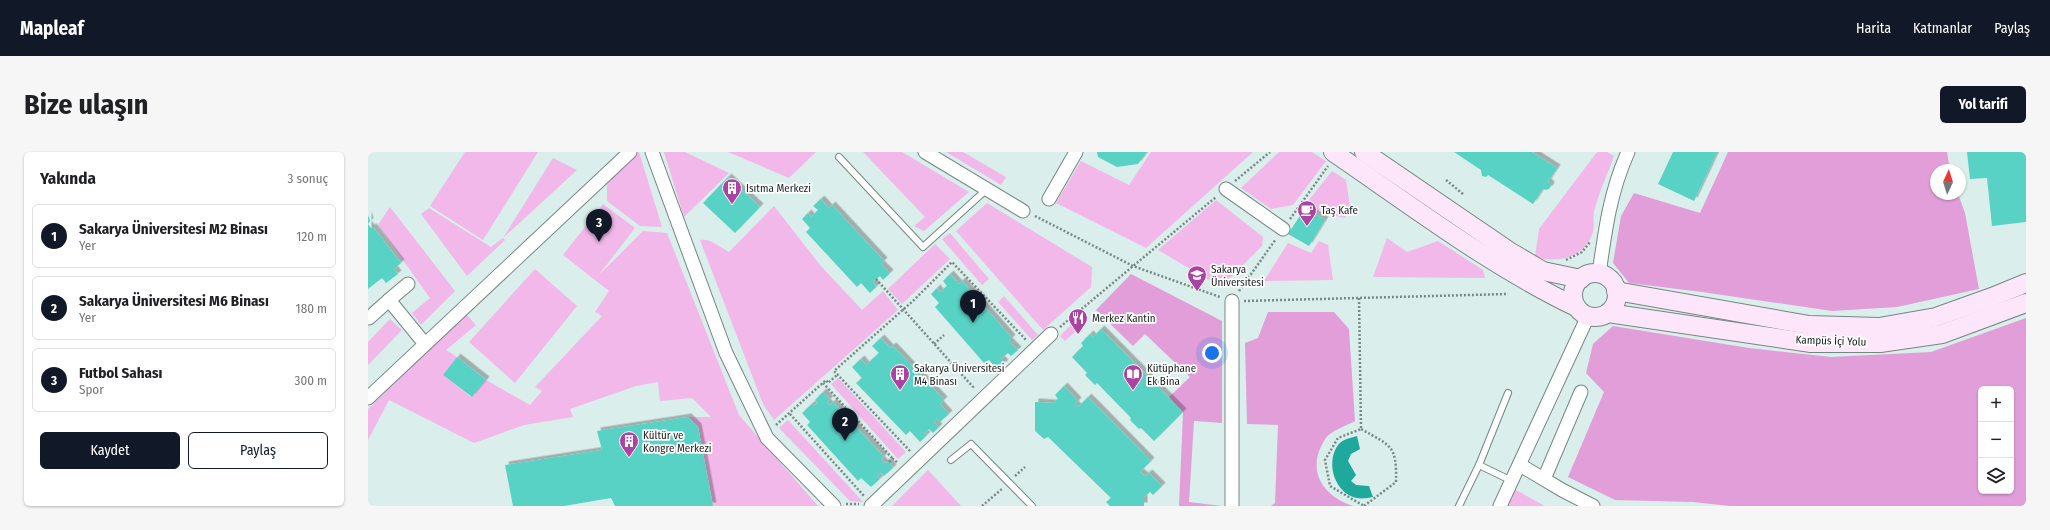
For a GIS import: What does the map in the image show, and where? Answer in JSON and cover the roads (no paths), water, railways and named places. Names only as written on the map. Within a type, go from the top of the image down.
[{"type":"street","points":[[369,394],[425,344],[630,152]]},
{"type":"street","points":[[652,152],[726,353],[767,438],[839,503]]},
{"type":"street","points":[[925,152],[1023,211]]},
{"type":"street","points":[[1049,199],[1076,152]]},
{"type":"street","points":[[1364,152],[1509,251],[1543,271],[1581,279]]},
{"type":"street","points":[[1599,274],[1608,210],[1619,171],[1628,152]]},
{"type":"street","points":[[1335,153],[1498,265],[1535,287],[1582,311],[1595,317],[1608,313],[1615,303],[1616,291],[1610,280],[1599,274],[1593,274],[1581,279],[1574,288],[1574,301],[1582,311]]},
{"type":"street","points":[[1226,189],[1283,229]]},
{"type":"street","name":"Kampüs İçi Yolu","points":[[1616,291],[1809,325],[1879,327],[1936,317],[1992,297],[2026,282]]},
{"type":"street","points":[[369,318],[408,284]]},
{"type":"street","points":[[389,300],[425,344]]},
{"type":"street","points":[[1232,301],[1232,506]]},
{"type":"street","name":"Kampüs İçi Yolu","points":[[1608,313],[1811,343],[1880,343],[1942,334],[2026,303]]},
{"type":"street","points":[[1500,506],[1520,464],[1582,311]]},
{"type":"street","points":[[867,505],[976,402],[1051,334]]},
{"type":"street","points":[[1544,479],[1581,392]]},
{"type":"street","points":[[1520,464],[1594,506]]},
{"type":"lane","points":[[839,157],[923,247],[987,189]]},
{"type":"lane","points":[[1459,506],[1479,465],[1508,393]]},
{"type":"lane","points":[[951,460],[971,444],[1032,506]]},
{"type":"lane","points":[[1479,465],[1512,481]]},
{"type":"water","points":[[1357,436],[1360,449],[1351,454],[1348,461],[1356,475],[1351,481],[1356,485],[1369,486],[1373,497],[1359,498],[1349,495],[1343,491],[1334,477],[1332,460],[1334,452],[1338,445],[1344,440]]},
{"type":"place","name":"Isıtma Merkezi","points":[[732,205]]},
{"type":"place","name":"Taş Kafe","points":[[1307,227]]},
{"type":"place","name":"Futbol Sahası","points":[[599,242]]},
{"type":"place","name":"Sakarya Üniversitesi","points":[[1197,292]]},
{"type":"place","name":"Sakarya Üniversitesi M2 Binası","points":[[973,323]]},
{"type":"place","name":"Merkez Kantin","points":[[1078,335]]},
{"type":"place","name":"Sakarya Üniversitesi M4 Binası","points":[[900,391]]},
{"type":"place","name":"Kütüphane Ek Bina","points":[[1133,391]]},
{"type":"place","name":"Sakarya Üniversitesi M6 Binası","points":[[845,441]]},
{"type":"place","name":"Kültür ve Kongre Merkezi","points":[[629,458]]}]
